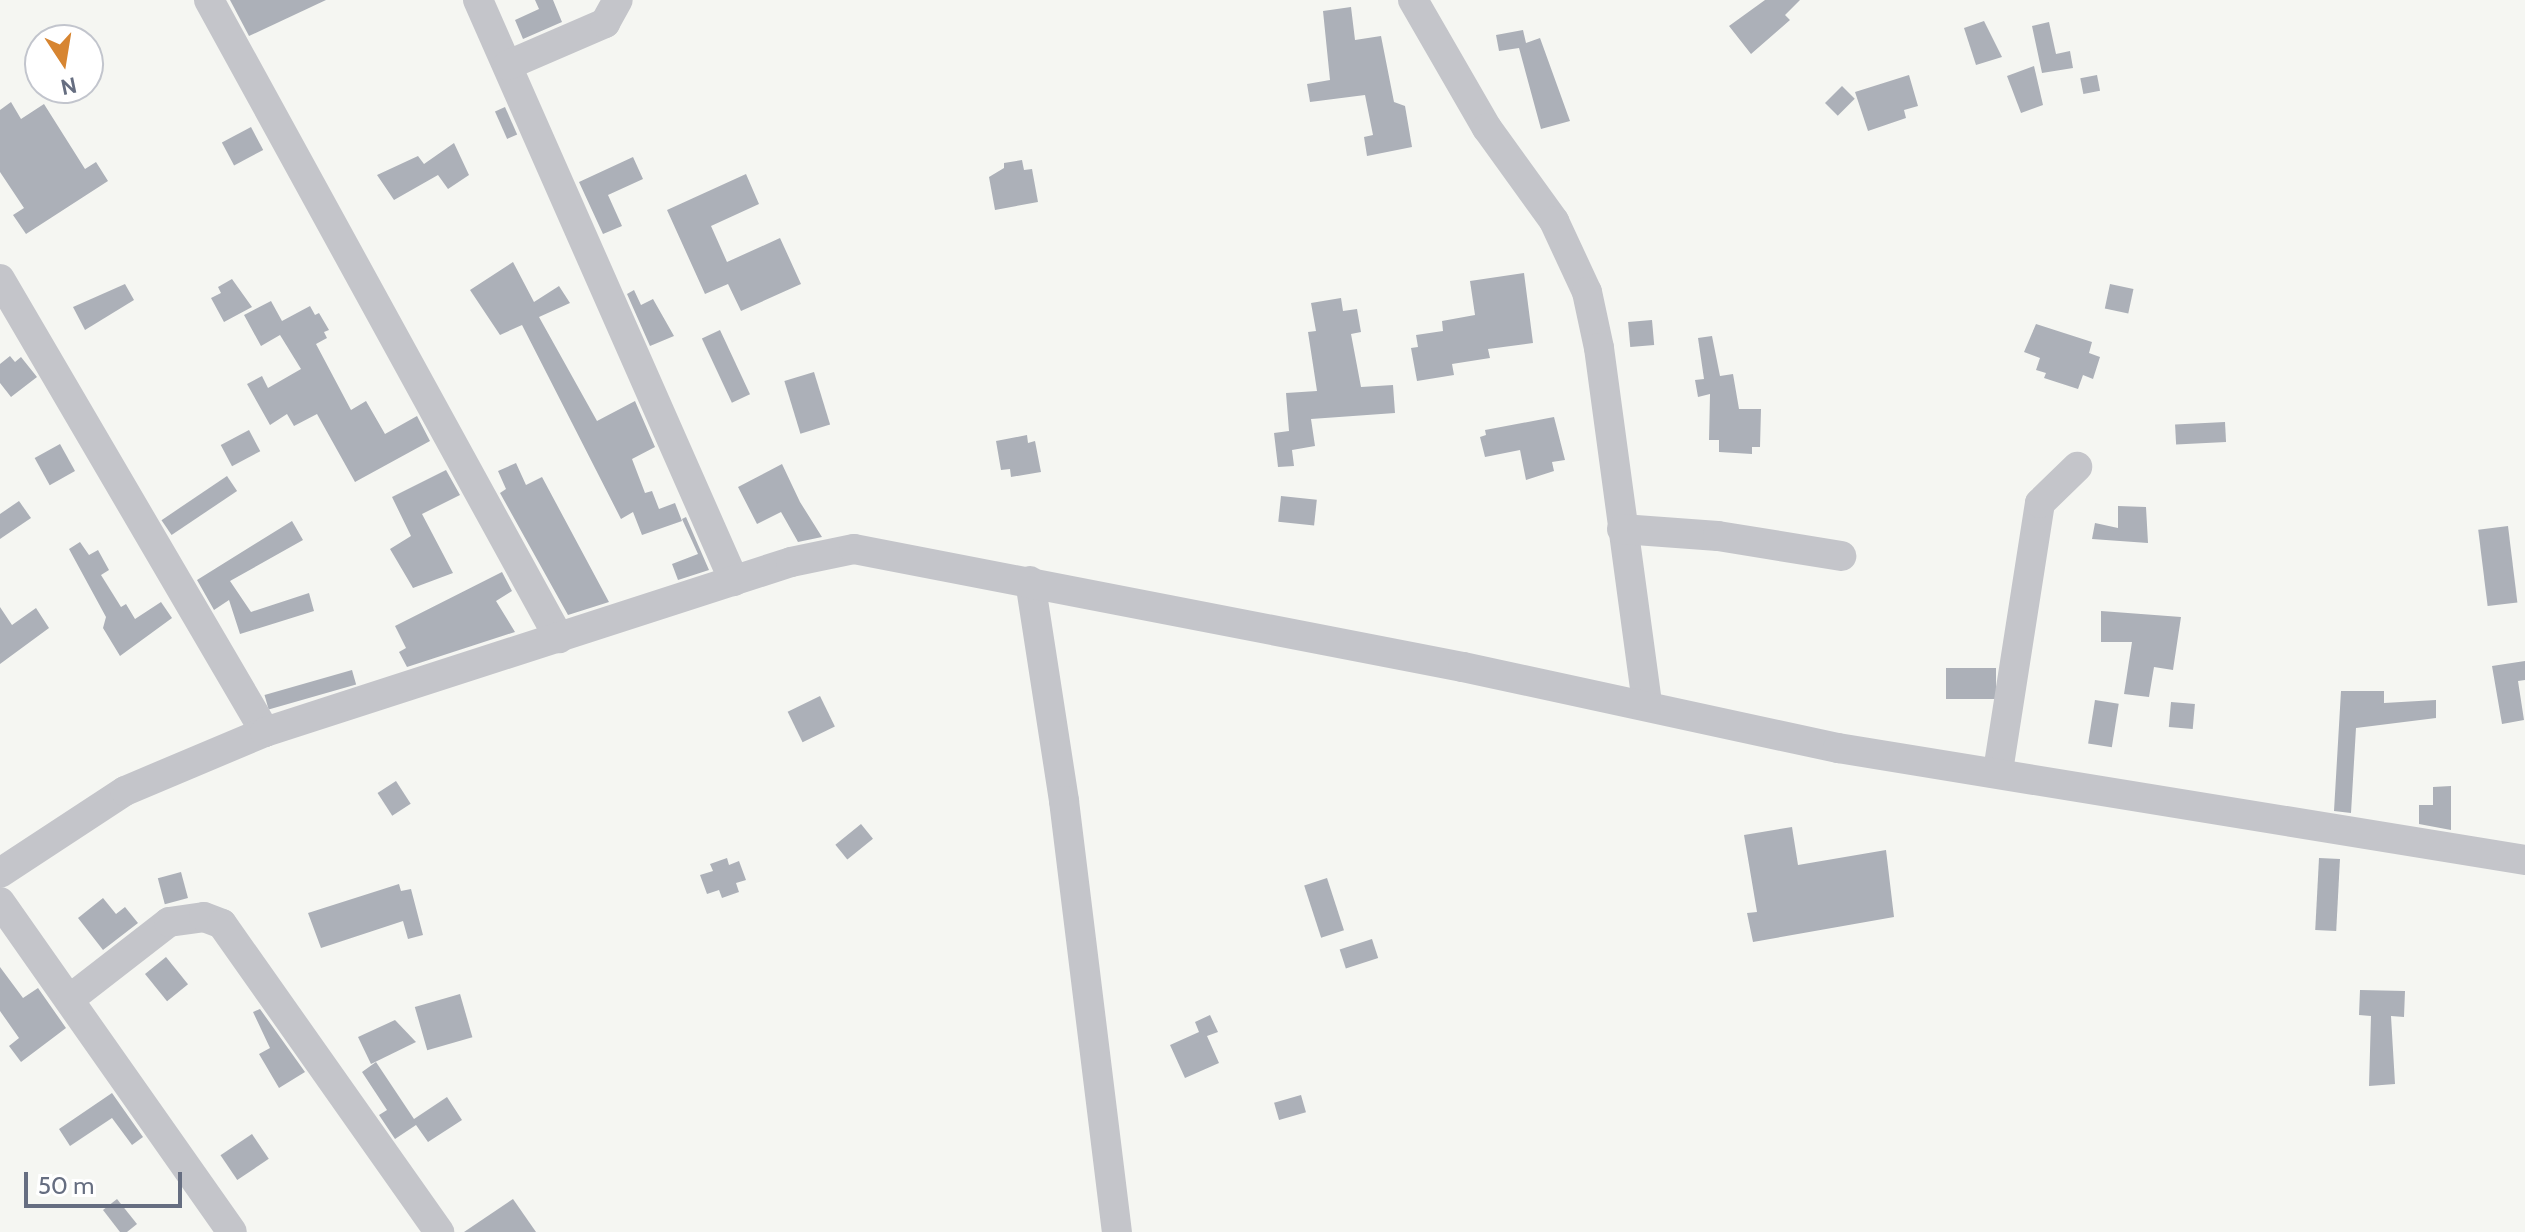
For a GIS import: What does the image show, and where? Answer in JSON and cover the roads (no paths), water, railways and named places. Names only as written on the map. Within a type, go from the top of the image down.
[{"type":"street","points":[[209,0],[559,638]]},
{"type":"street","points":[[478,0],[734,581]]},
{"type":"street","points":[[508,65],[605,23],[618,0]]},
{"type":"street","points":[[1413,0],[1487,128],[1554,221],[1587,292],[1599,348],[1647,705]]},
{"type":"street","points":[[0,279],[265,732]]},
{"type":"street","points":[[1998,771],[2040,503],[2077,467]]},
{"type":"street","points":[[1622,529],[1718,536],[1841,556]]},
{"type":"street","points":[[0,873],[125,791],[265,732],[825,552],[854,549],[1030,581],[1647,705],[1838,748],[1998,771],[2372,839],[2525,860]]},
{"type":"street","points":[[1030,581],[1064,801],[1117,1232]]},
{"type":"street","points":[[0,902],[71,998],[232,1232]]},
{"type":"street","points":[[71,998],[169,922],[204,917],[222,924],[439,1232]]}]
